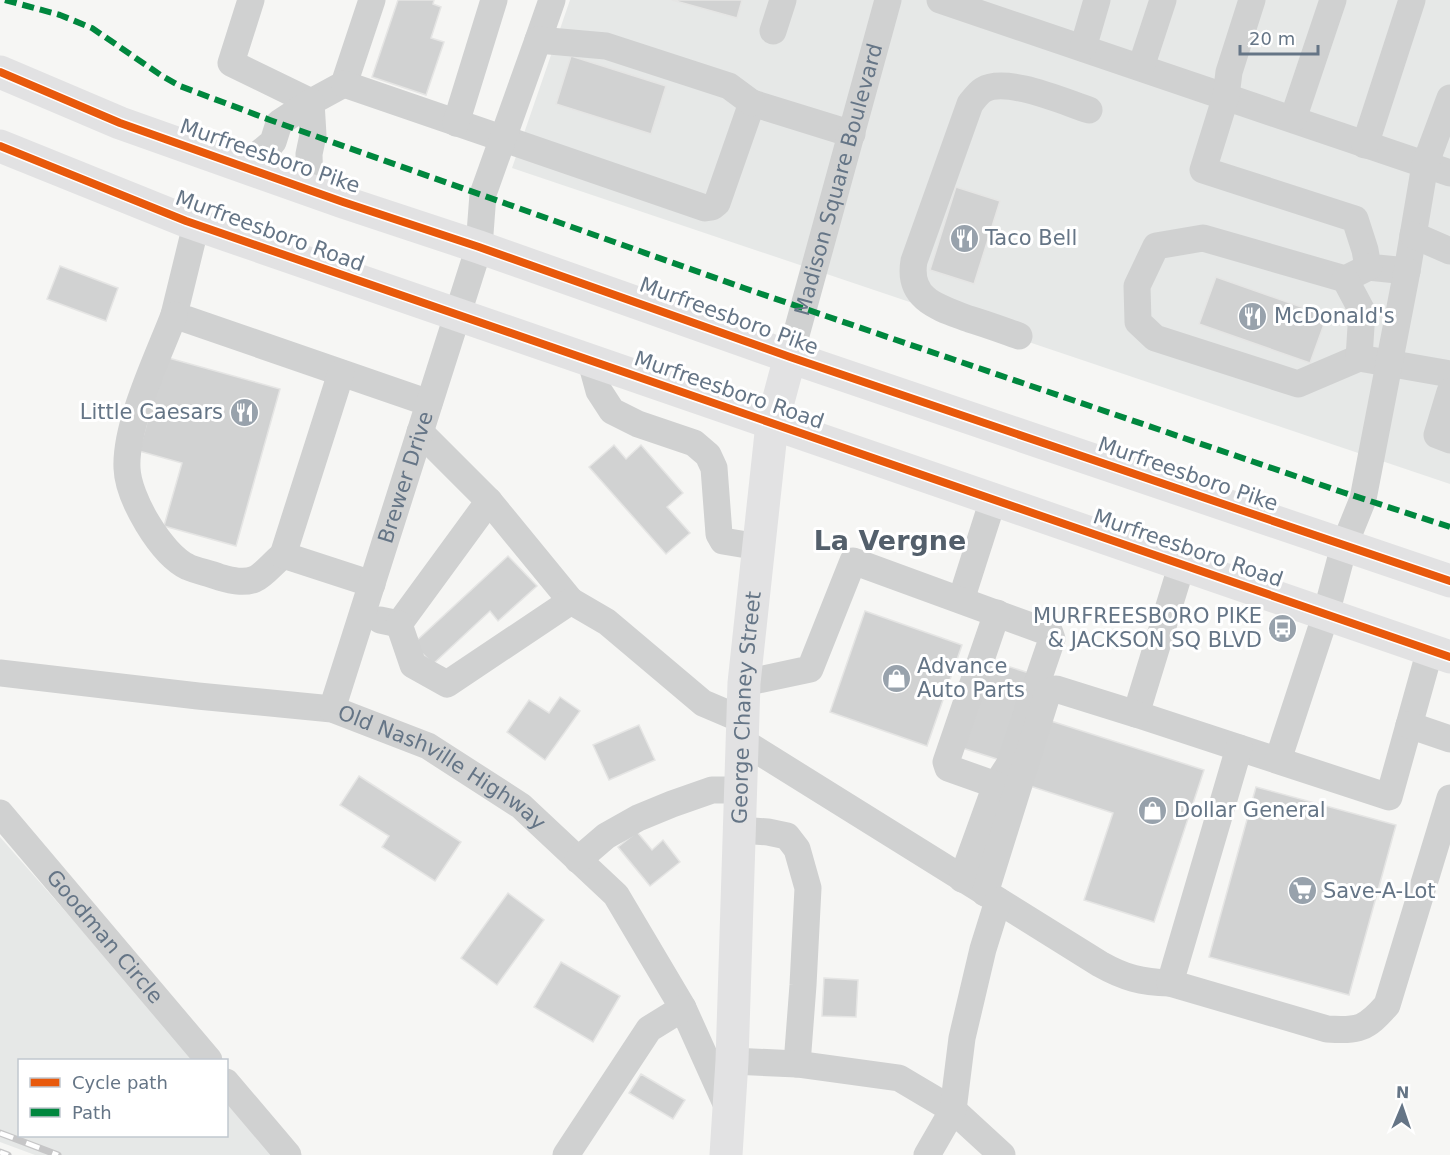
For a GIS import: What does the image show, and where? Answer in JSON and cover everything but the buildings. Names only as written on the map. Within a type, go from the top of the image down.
[{"type":"main road","name":"Murfreesboro Pike","points":[[0,72],[120,123],[790,357],[1450,581]]},
{"type":"main road","name":"Murfreesboro Road","points":[[0,146],[196,225],[1440,653]]},
{"type":"main road","name":"George Chaney Street","points":[[732,1061],[744,682],[772,424],[790,357]]},
{"type":"main road","name":"Old Nashville Highway","points":[[726,1155],[732,1061]]},
{"type":"street","points":[[251,0],[231,63],[311,102]]},
{"type":"street","points":[[244,166],[273,142],[279,123],[344,84],[372,0]]},
{"type":"street","points":[[456,123],[494,0]]},
{"type":"street","name":"Brewer Drive","points":[[332,709],[480,247],[483,194],[552,0]]},
{"type":"street","points":[[773,31],[783,0]]},
{"type":"street","name":"Madison Square Boulevard","points":[[790,357],[888,0]]},
{"type":"street","points":[[940,0],[1438,169]]},
{"type":"street","points":[[1083,48],[1097,0]]},
{"type":"street","points":[[1141,67],[1163,0]]},
{"type":"street","points":[[1252,0],[1229,72],[1226,96],[1203,170],[1355,219],[1357,273],[1362,311],[1359,358]]},
{"type":"street","points":[[1293,119],[1333,0]]},
{"type":"street","points":[[1365,144],[1413,0]]},
{"type":"street","points":[[538,40],[606,46],[729,86],[752,103],[852,134]]},
{"type":"street","points":[[344,84],[697,206],[712,207],[717,203],[752,103]]},
{"type":"street","points":[[1019,336],[933,305],[921,295],[915,284],[912,272],[914,261],[970,104],[981,90],[995,85],[1014,87],[1089,110]]},
{"type":"street","points":[[1278,760],[1326,614],[1344,546],[1364,499],[1413,235],[1438,169],[1450,98]]},
{"type":"street","points":[[310,189],[309,154],[313,135],[311,102]]},
{"type":"street","points":[[196,225],[174,315],[134,420],[128,447],[126,470],[131,491],[147,523],[165,548],[187,566],[236,582],[255,579],[283,555],[341,373]]},
{"type":"street","points":[[1413,235],[1450,251]]},
{"type":"street","points":[[1407,271],[1357,273],[1203,238],[1156,246],[1137,286],[1138,322],[1155,338],[1299,384],[1359,358],[1450,374]]},
{"type":"street","points":[[174,315],[429,403]]},
{"type":"street","points":[[591,362],[599,391],[612,411],[638,424],[694,443],[708,455],[714,468],[719,534],[723,541],[759,547]]},
{"type":"street","points":[[1450,392],[1437,435],[1450,440]]},
{"type":"street","points":[[420,432],[489,501],[571,601],[607,622],[703,703],[742,730],[962,879],[1120,975],[1142,982],[1170,983],[1327,1029],[1349,1030],[1372,1023],[1387,1005],[1450,798]]},
{"type":"street","points":[[961,600],[993,500]]},
{"type":"street","points":[[399,624],[489,501]]},
{"type":"street","points":[[283,555],[372,584]]},
{"type":"street","points":[[744,682],[810,669],[854,561],[997,613],[1052,636],[1009,765],[996,785],[962,879]]},
{"type":"street","points":[[1136,714],[1182,564]]},
{"type":"street","points":[[399,624],[413,665],[447,684],[571,601]]},
{"type":"street","points":[[996,785],[948,768],[946,762],[997,613]]},
{"type":"street","points":[[362,615],[399,624]]},
{"type":"street","points":[[927,1155],[953,1110],[962,1038],[983,949],[992,897],[1048,692],[1056,689],[1389,797],[1409,725],[1440,653]]},
{"type":"street","name":"Old Nashville Highway","points":[[0,673],[332,709],[428,746],[521,806],[616,896],[683,1008],[728,1108]]},
{"type":"street","points":[[1409,725],[1450,739]]},
{"type":"street","points":[[1170,983],[1239,748]]},
{"type":"street","points":[[578,860],[606,836],[663,807],[712,790],[740,790]]},
{"type":"street","name":"Goodman Circle","points":[[0,813],[208,1059]]},
{"type":"street","points":[[739,830],[787,836],[797,849],[808,888],[804,985],[796,1064]]},
{"type":"street","points":[[566,1155],[649,1029],[683,1008]]},
{"type":"street","points":[[732,1061],[796,1064],[899,1078],[953,1110],[1002,1155]]},
{"type":"street","points":[[228,1084],[288,1155]]},
{"type":"shaded area","points":[[570,0],[1450,0],[1450,484],[512,168]]},
{"type":"shaded area","points":[[0,837],[195,1059],[18,1059],[18,1137],[228,1137],[228,1097],[278,1155],[35,1155],[0,1142]]},
{"type":"railway","points":[[0,1133],[58,1155]]},
{"type":"railway","points":[[0,1152],[8,1155]]},
{"type":"marked path","points":[[5,0],[60,15],[92,28],[180,86],[270,120],[744,288],[1450,527]]},
{"type":"cycle path","points":[[0,72],[120,123],[343,202],[479,247],[790,357],[1450,581]]},
{"type":"cycle path","points":[[0,146],[186,221],[1450,657]]},
{"type":"place","name":"Taco Bell","points":[[964,238]]},
{"type":"place","name":"McDonald's","points":[[1253,316]]},
{"type":"place","name":"Little Caesars","points":[[244,412]]},
{"type":"place","name":"MURFREESBORO PIKE & JACKSON SQ BLVD","points":[[1283,628]]},
{"type":"place","name":"Advance Auto Parts","points":[[896,678]]},
{"type":"place","name":"Dollar General","points":[[1153,810]]},
{"type":"place","name":"Save-A-Lot","points":[[1302,891]]},
{"type":"district","name":"La Vergne","points":[[890,540]]}]
